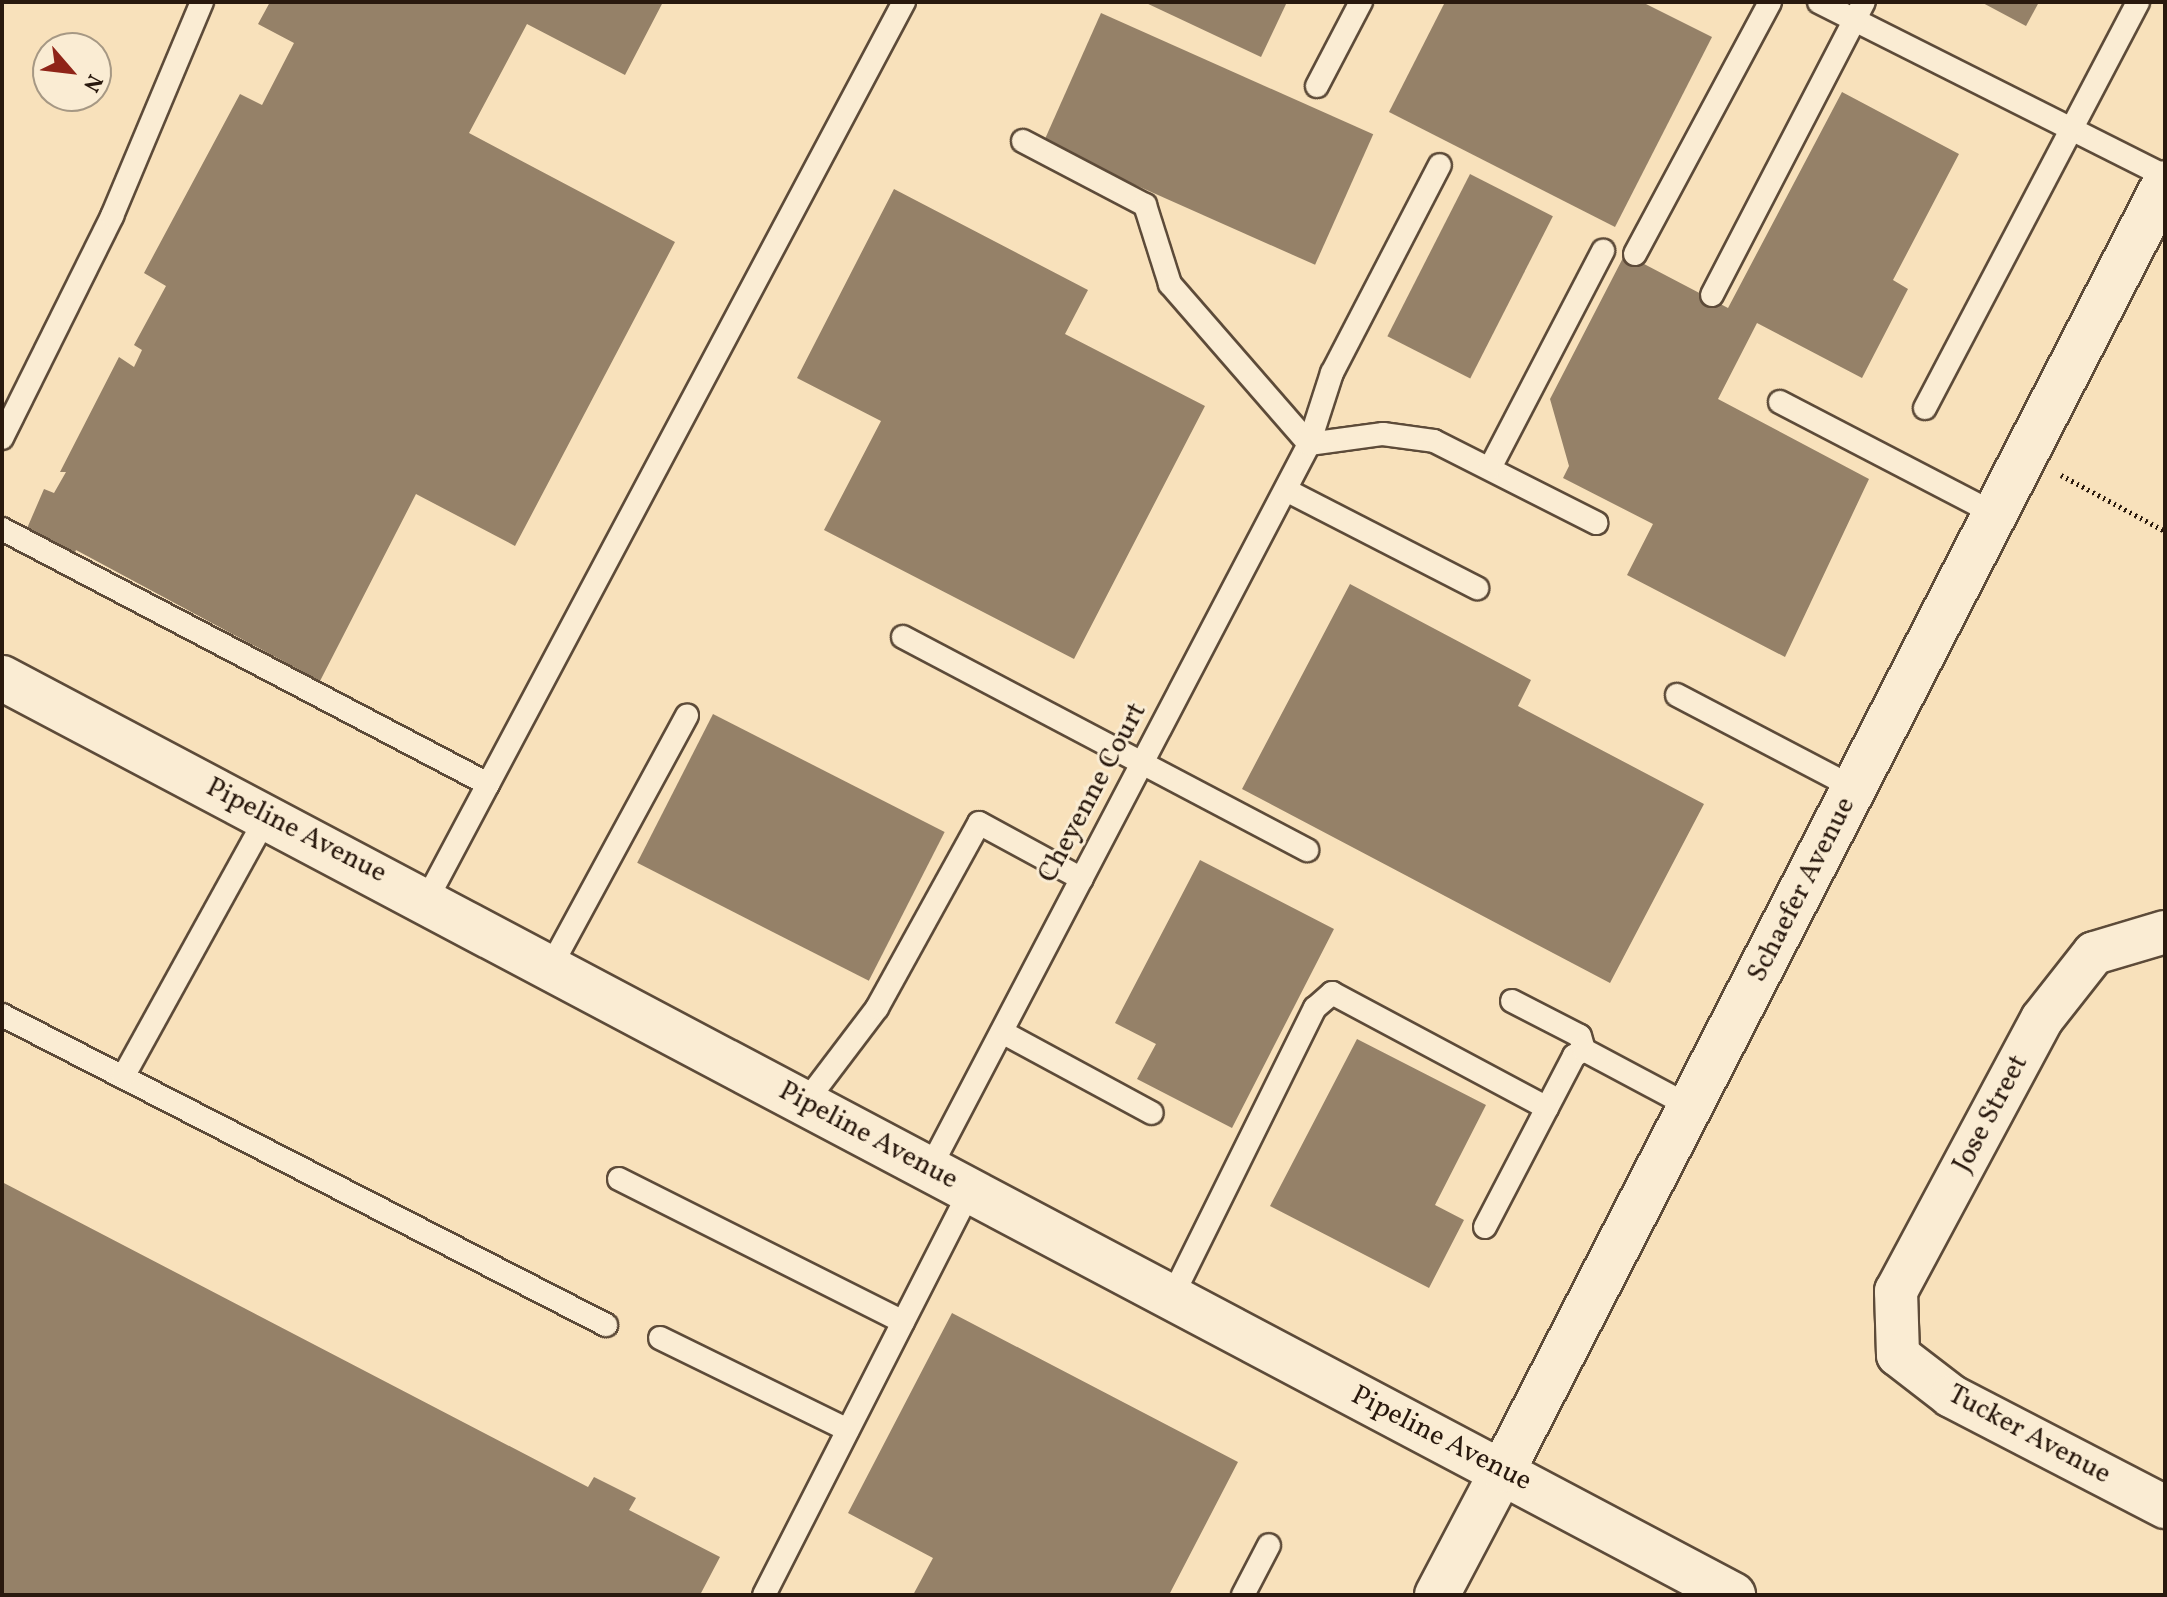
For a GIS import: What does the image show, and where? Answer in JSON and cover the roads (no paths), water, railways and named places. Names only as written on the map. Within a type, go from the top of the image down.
[{"type":"main road","name":"Schaefer Avenue","points":[[1437,1595],[2165,183]]},
{"type":"main road","name":"Pipeline Avenue","points":[[2,678],[427,899],[1171,1299],[1503,1470],[1733,1595]]},
{"type":"street","name":"Jose Street","points":[[1898,1355],[1896,1291],[2042,1019],[2094,953],[2165,932]]},
{"type":"street","name":"Tucker Avenue","points":[[1898,1355],[1951,1396],[2165,1507]]},
{"type":"lane","points":[[2,438],[112,216],[202,2]]},
{"type":"lane","points":[[427,899],[904,2]]},
{"type":"lane","points":[[1317,86],[1361,2]]},
{"type":"lane","points":[[1635,254],[1770,2]]},
{"type":"lane","points":[[1819,2],[1860,11],[2072,129],[2165,176]]},
{"type":"lane","points":[[1925,408],[2138,2]]},
{"type":"lane","points":[[1712,295],[1860,11]]},
{"type":"lane","points":[[1023,141],[1145,205],[1170,284],[1309,444],[1383,434],[1445,445],[1596,523]]},
{"type":"lane","name":"Cheyenne Court","points":[[929,1170],[1286,490],[1309,444],[1332,373],[1440,165]]},
{"type":"lane","points":[[1490,468],[1603,251]]},
{"type":"lane","points":[[1780,402],[1995,514]]},
{"type":"lane","points":[[1286,490],[1477,588]]},
{"type":"lane","points":[[2,529],[488,784]]},
{"type":"lane","points":[[903,637],[1307,850]]},
{"type":"lane","points":[[1677,695],[1854,788]]},
{"type":"lane","points":[[551,966],[687,715]]},
{"type":"lane","points":[[123,1077],[267,816]]},
{"type":"lane","points":[[805,1103],[877,1008],[979,823],[1082,879]]},
{"type":"lane","points":[[1171,1299],[1315,1008],[1332,993],[1547,1108]]},
{"type":"lane","points":[[1512,1001],[1580,1036],[1584,1050],[1691,1107]]},
{"type":"lane","points":[[2,1015],[606,1325]]},
{"type":"lane","points":[[1002,1032],[1152,1113]]},
{"type":"lane","points":[[1485,1227],[1547,1108],[1584,1050]]},
{"type":"lane","points":[[619,1179],[903,1322]]},
{"type":"lane","points":[[764,1595],[970,1191]]},
{"type":"lane","points":[[660,1338],[848,1430]]},
{"type":"lane","points":[[1243,1595],[1269,1545]]}]
